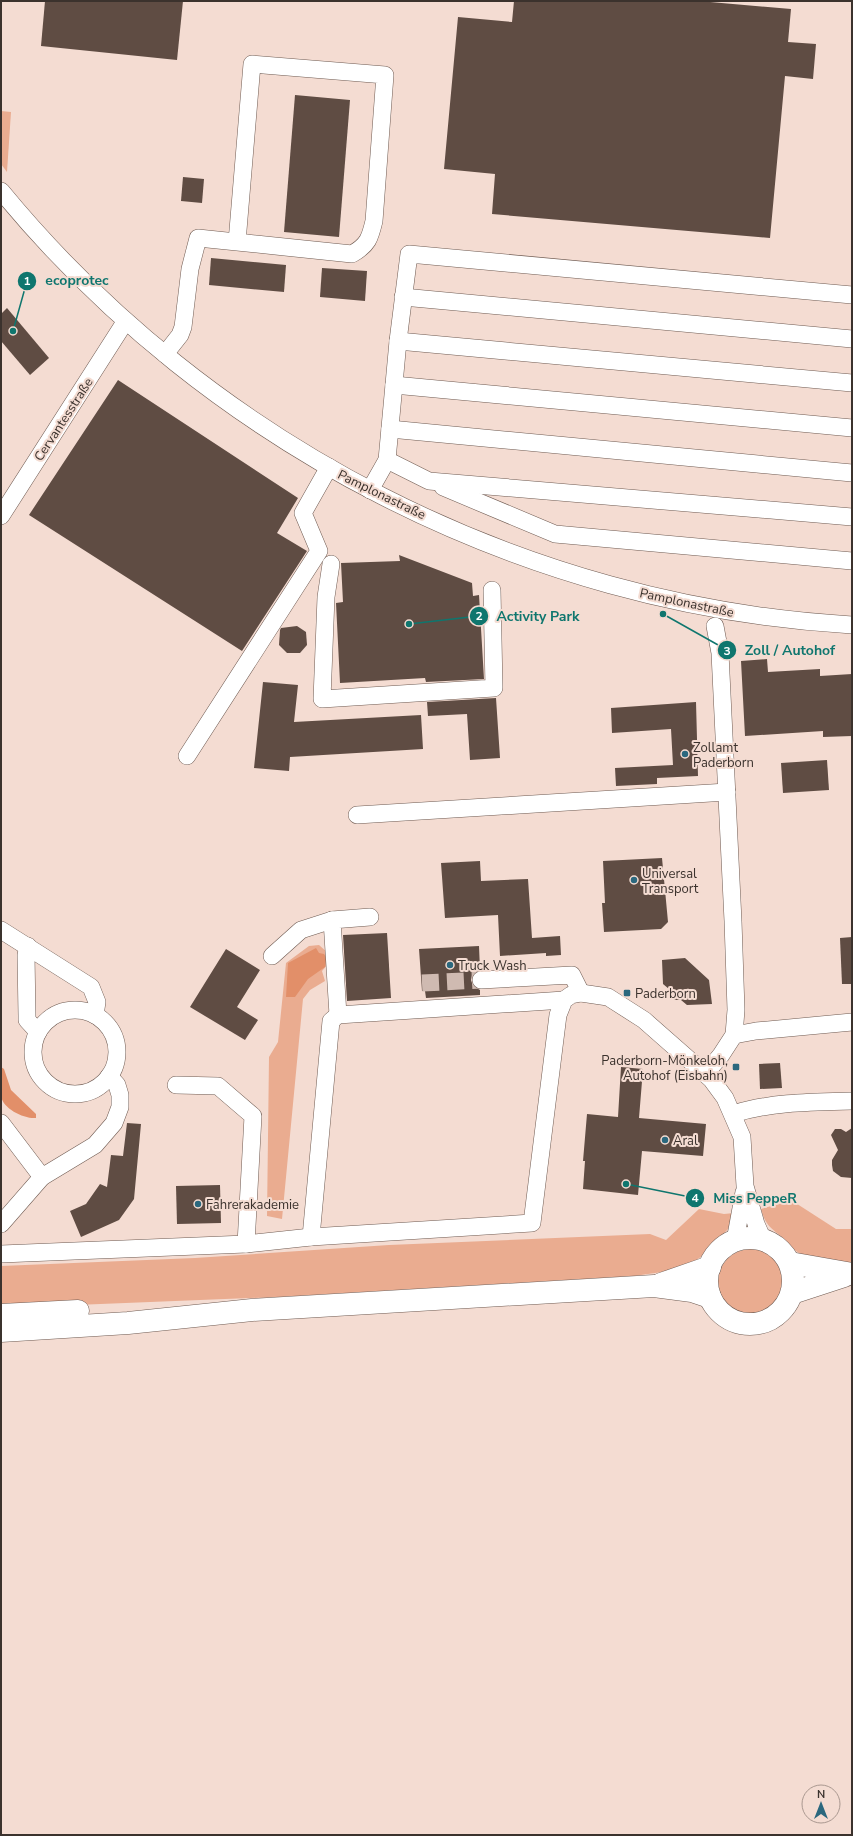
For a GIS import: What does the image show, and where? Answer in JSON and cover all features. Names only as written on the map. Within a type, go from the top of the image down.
[{"type":"main road","points":[[749,1238],[763,1240],[774,1245],[783,1253],[790,1263],[794,1283],[792,1293],[786,1305],[777,1315],[766,1322],[753,1324],[739,1323],[727,1318],[717,1309],[710,1297],[708,1277],[710,1267],[720,1251],[735,1241],[749,1238]]},
{"type":"main road","points":[[790,1263],[851,1274]]},
{"type":"main road","points":[[654,1286],[710,1267]]},
{"type":"main road","points":[[792,1293],[851,1274]]},
{"type":"main road","points":[[1,1331],[128,1323],[252,1310],[654,1286],[692,1291],[710,1297]]},
{"type":"main road","points":[[1,1315],[128,1308],[252,1310]]},
{"type":"street","points":[[165,354],[180,335],[183,327],[190,269],[198,238],[352,254],[364,247],[370,236],[374,221],[385,76],[252,64],[237,242]]},
{"type":"street","name":"Pamplonastraße","points":[[1,191],[66,264],[125,322],[194,378],[268,431],[370,490],[414,512],[498,547],[549,566],[600,582],[719,610],[852,625]]},
{"type":"street","points":[[370,490],[387,460],[398,341],[409,254],[852,295]]},
{"type":"street","points":[[403,297],[852,339]]},
{"type":"street","name":"Cervantesstraße","points":[[1,516],[125,322]]},
{"type":"street","points":[[398,341],[852,383]]},
{"type":"street","points":[[394,385],[852,428]]},
{"type":"street","points":[[390,429],[852,473]]},
{"type":"street","points":[[387,460],[428,481],[555,534],[852,561]]},
{"type":"street","points":[[187,756],[319,551],[303,513],[328,467]]},
{"type":"street","points":[[428,481],[852,518]]},
{"type":"street","points":[[331,564],[326,597],[322,699],[494,688],[492,590]]},
{"type":"street","points":[[706,1073],[721,1055],[734,1035],[736,1010],[720,653],[715,626]]},
{"type":"street","points":[[357,815],[727,792]]},
{"type":"street","points":[[272,956],[301,930],[332,920],[370,917]]},
{"type":"street","points":[[332,920],[338,1015]]},
{"type":"street","points":[[1,930],[91,986],[97,1002],[95,1014]]},
{"type":"street","points":[[28,946],[26,954],[26,1016],[27,1020],[38,1032]]},
{"type":"street","points":[[481,980],[572,975],[580,993]]},
{"type":"street","points":[[1,1254],[246,1244],[311,1237],[532,1223],[558,1015],[564,1000],[571,994],[580,993],[608,996],[644,1020],[706,1073],[725,1098],[742,1137],[745,1186],[756,1224],[763,1240]]},
{"type":"street","points":[[311,1237],[331,1020],[338,1015],[564,1000]]},
{"type":"street","points":[[77,1010],[95,1014],[109,1026],[117,1044],[116,1063],[109,1076],[100,1085],[83,1093],[74,1094],[56,1089],[41,1077],[34,1060],[33,1050],[38,1032],[50,1018],[58,1013],[77,1010]]},
{"type":"street","points":[[734,1035],[756,1031],[852,1022]]},
{"type":"street","points":[[1,1224],[42,1177],[95,1145],[114,1123],[120,1107],[120,1095],[117,1085],[109,1076]]},
{"type":"street","points":[[176,1085],[218,1086],[253,1116],[246,1244]]},
{"type":"street","points":[[733,1114],[755,1107],[773,1105],[852,1101]]},
{"type":"street","points":[[1,1123],[42,1177]]},
{"type":"street","points":[[735,1241],[745,1186]]},
{"type":"shaded area","points":[[1,111],[11,112],[7,172],[1,164]]},
{"type":"shaded area","points":[[319,945],[328,953],[329,963],[322,971],[325,981],[310,990],[303,999],[282,1219],[267,1216],[269,1057],[278,1042],[286,963],[309,946]]},
{"type":"shaded area","points":[[316,948],[319,953],[324,954],[326,957],[325,967],[308,979],[295,997],[286,997],[288,963]]},
{"type":"shaded area","points":[[1,1067],[4,1069],[11,1090],[36,1114],[36,1118],[20,1115],[10,1109],[3,1101],[1,1096]]},
{"type":"shaded area","points":[[791,1200],[836,1229],[852,1229],[852,1262],[822,1261],[802,1255],[794,1250],[785,1239],[767,1223],[761,1209]]},
{"type":"shaded area","points":[[699,1209],[724,1214],[734,1213],[728,1229],[705,1254],[683,1269],[634,1276],[278,1297],[1,1308],[1,1266],[195,1258],[389,1245],[650,1234],[666,1240]]},
{"type":"shaded area","points":[[744,1249],[758,1249],[770,1254],[779,1263],[784,1275],[782,1295],[775,1306],[758,1315],[744,1315],[732,1310],[723,1301],[718,1289],[718,1275],[723,1263],[732,1254]]},
{"type":"building","points":[[45,1],[183,1],[177,60],[41,46]]},
{"type":"building","points":[[514,1],[699,1],[791,9],[788,42],[816,44],[813,79],[785,76],[770,238],[492,214],[495,174],[444,169],[458,17],[512,22]]},
{"type":"building","points":[[295,95],[350,100],[339,237],[284,232]]},
{"type":"building","points":[[183,177],[204,179],[202,203],[181,201]]},
{"type":"building","points":[[211,258],[286,265],[284,292],[209,285]]},
{"type":"building","points":[[322,268],[367,271],[365,301],[320,297]]},
{"type":"building","points":[[7,308],[49,358],[30,375],[1,341],[1,314]]},
{"type":"building","points":[[118,380],[298,498],[277,533],[307,551],[242,651],[29,515]]},
{"type":"building","points":[[399,555],[472,583],[473,596],[479,595],[484,679],[426,682],[425,678],[340,683],[336,603],[343,602],[341,563],[400,561]]},
{"type":"building","points":[[297,626],[306,632],[307,645],[300,653],[287,653],[279,645],[280,630],[281,628]]},
{"type":"building","points":[[767,659],[768,672],[820,669],[820,676],[852,674],[852,736],[823,737],[823,731],[745,736],[741,661]]},
{"type":"building","points":[[263,682],[298,685],[294,722],[421,715],[423,749],[290,757],[289,771],[254,768]]},
{"type":"building","points":[[496,698],[500,758],[470,760],[467,714],[428,716],[427,702]]},
{"type":"building","name":"Zollamt Paderborn","points":[[696,702],[698,776],[657,778],[657,784],[616,786],[615,768],[673,765],[671,729],[612,733],[611,708]]},
{"type":"building","points":[[827,760],[829,790],[783,793],[781,763]]},
{"type":"building","points":[[662,858],[668,922],[661,929],[604,932],[602,903],[605,903],[603,861]]},
{"type":"building","points":[[480,861],[481,881],[528,879],[532,938],[560,936],[561,955],[546,956],[546,953],[500,956],[498,915],[445,918],[441,863]]},
{"type":"building","points":[[387,933],[391,998],[347,1001],[343,935]]},
{"type":"building","points":[[852,937],[852,984],[842,984],[840,938]]},
{"type":"building","name":"Truck Wash","points":[[479,946],[480,970],[472,975],[471,980],[473,986],[480,990],[480,995],[426,998],[425,991],[422,991],[419,949]]},
{"type":"building","points":[[226,949],[260,970],[237,1007],[258,1020],[245,1040],[190,1007]]},
{"type":"building","points":[[685,958],[709,980],[712,1004],[687,1005],[681,1000],[675,1000],[669,994],[669,989],[663,984],[662,960]]},
{"type":"building","points":[[780,1063],[782,1088],[760,1089],[759,1064]]},
{"type":"building","points":[[621,1067],[643,1069],[639,1118],[706,1124],[703,1156],[642,1151],[638,1195],[583,1189],[585,1161],[583,1161],[587,1114],[618,1117]]},
{"type":"building","points":[[127,1123],[141,1124],[134,1199],[119,1220],[81,1237],[70,1211],[86,1204],[100,1184],[107,1187],[111,1155],[123,1156]]},
{"type":"building","points":[[852,1128],[852,1178],[841,1177],[833,1171],[832,1160],[838,1150],[831,1135],[835,1129],[841,1129],[846,1132]]},
{"type":"building","name":"Fahrerakademie","points":[[220,1185],[221,1223],[177,1224],[176,1186]]},
{"type":"tunnel","points":[[422,983],[481,980]]},
{"type":"place","name":"ecoprotec","points":[[13,331]]},
{"type":"place","name":"Zoll / Autohof","points":[[663,614]]},
{"type":"place","name":"Activity Park","points":[[409,624]]},
{"type":"place","name":"Zollamt Paderborn","points":[[685,754]]},
{"type":"place","name":"Universal Transport","points":[[634,880]]},
{"type":"place","name":"Truck Wash","points":[[450,965]]},
{"type":"place","name":"Paderborn","points":[[627,993]]},
{"type":"place","name":"Paderborn-Mönkeloh, Autohof (Eisbahn)","points":[[736,1067]]},
{"type":"place","name":"Aral","points":[[665,1140]]},
{"type":"place","name":"Miss PeppeR","points":[[626,1184]]},
{"type":"place","name":"Fahrerakademie","points":[[198,1204]]}]
